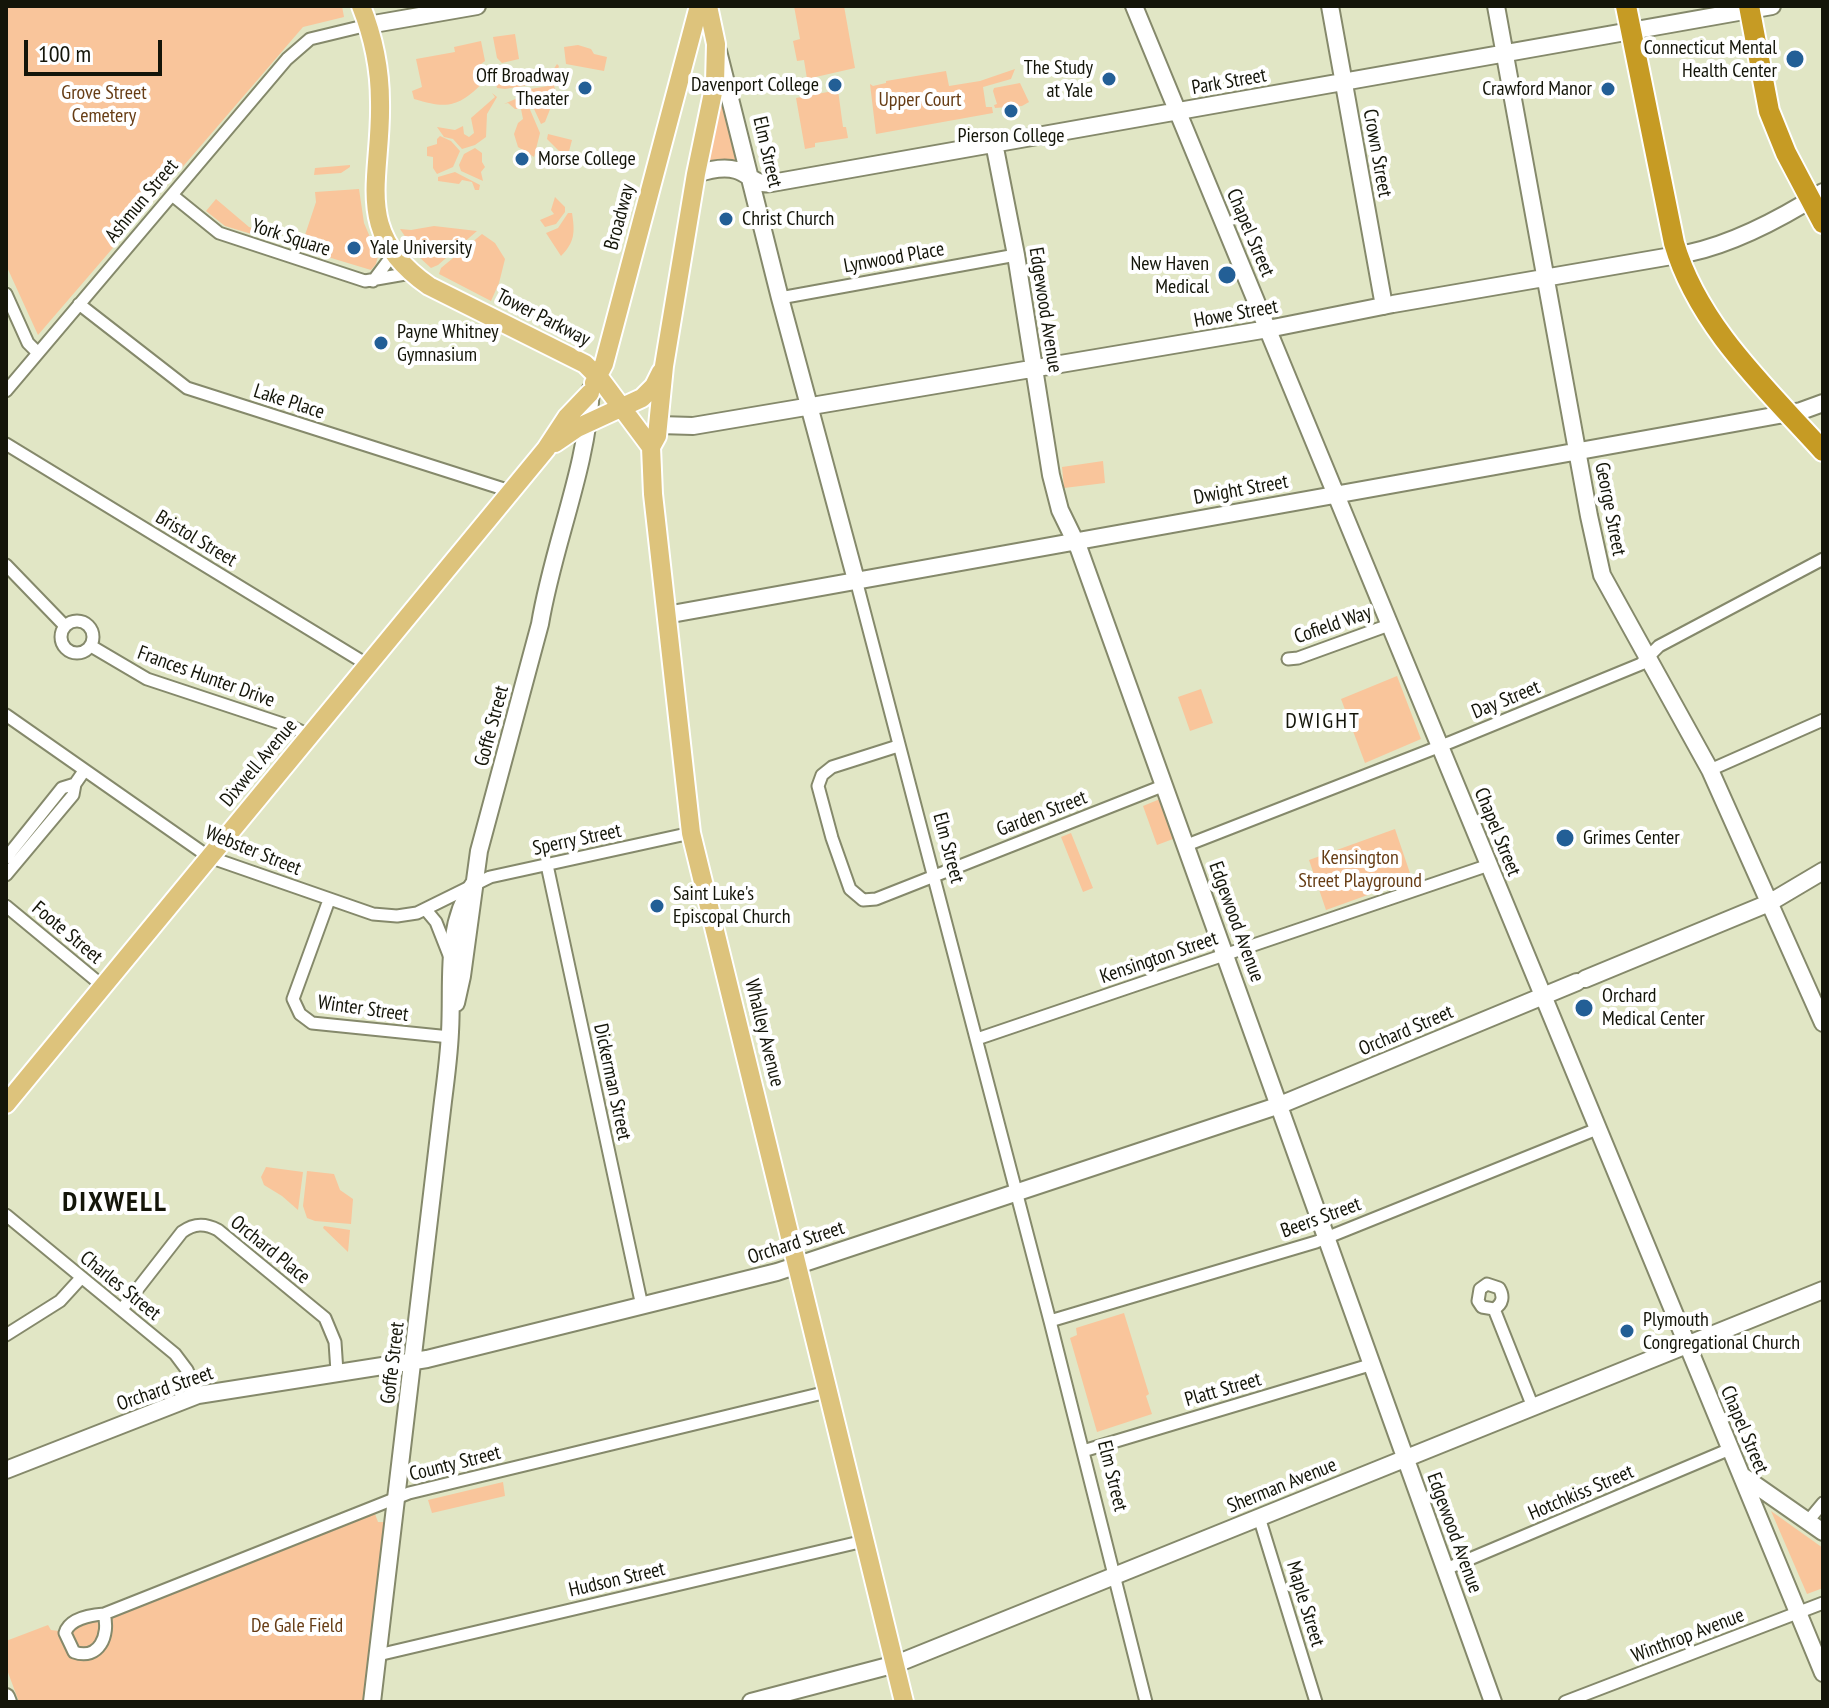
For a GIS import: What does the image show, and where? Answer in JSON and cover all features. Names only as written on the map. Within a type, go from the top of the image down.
[{"type":"highway","points":[[1626,6],[1678,255],[1688,279],[1714,325],[1823,451]]},
{"type":"highway","points":[[1749,8],[1769,111],[1786,153],[1817,196],[1823,223]]},
{"type":"main road","name":"Tower Parkway","points":[[361,6],[378,68],[380,100],[374,192],[381,225],[394,253],[411,273],[429,286],[577,358],[593,386],[622,408],[651,447]]},
{"type":"main road","points":[[368,25],[477,6]]},
{"type":"main road","name":"Broadway","points":[[593,386],[604,364],[699,6]]},
{"type":"main road","name":"Elm Street","points":[[708,6],[716,52],[856,580]]},
{"type":"main road","name":"Chapel Street","points":[[1134,6],[1823,1673]]},
{"type":"main road","name":"Crown Street","points":[[1330,6],[1384,306]]},
{"type":"main road","name":"George Street","points":[[1496,6],[1602,575],[1710,770],[1823,1023]]},
{"type":"main road","name":"Park Street","points":[[696,174],[729,169],[750,180],[772,183],[1772,6]]},
{"type":"main road","points":[[664,366],[696,174],[715,83],[716,52],[700,46],[686,51]]},
{"type":"main road","name":"Edgewood Avenue","points":[[994,143],[1016,255],[1051,475],[1060,510],[1076,540],[1187,845],[1493,1702]]},
{"type":"main road","name":"Howe Street","points":[[659,425],[693,426],[1268,329],[1678,255],[1719,245],[1773,221],[1817,196]]},
{"type":"main road","name":"Dixwell Avenue","points":[[546,449],[577,428],[649,393],[664,366]]},
{"type":"main road","name":"Whalley Avenue","points":[[664,366],[659,425],[651,447],[653,494],[691,833],[904,1702]]},
{"type":"main road","name":"Goffe Street","points":[[372,1702],[450,1033],[462,976],[473,885],[479,851],[585,443],[593,386]]},
{"type":"main road","name":"Dixwell Avenue","points":[[6,1104],[546,449],[593,386]]},
{"type":"main road","name":"Dwight Street","points":[[666,615],[1789,413],[1823,403]]},
{"type":"main road","name":"Orchard Street","points":[[6,1470],[198,1395],[412,1361],[777,1272],[1280,1105],[1769,903],[1823,871]]},
{"type":"main road","name":"Goffe Street","points":[[450,1033],[451,960],[462,902],[473,885]]},
{"type":"main road","name":"Sherman Avenue","points":[[751,1702],[896,1664],[1823,1290]]},
{"type":"main road","points":[[1742,1476],[1823,1532]]},
{"type":"street","name":"Ashmun Street","points":[[6,391],[287,59],[310,39],[368,25]]},
{"type":"street","name":"York Square","points":[[172,195],[219,233],[365,281],[411,273]]},
{"type":"street","points":[[372,281],[394,253]]},
{"type":"street","name":"Lynwood Place","points":[[780,298],[1016,255]]},
{"type":"street","points":[[6,294],[28,343],[38,353]]},
{"type":"street","name":"Lake Place","points":[[79,304],[187,388],[510,491]]},
{"type":"street","name":"Bristol Street","points":[[6,444],[368,665]]},
{"type":"street","name":"Day Street","points":[[1187,845],[1639,665],[1659,646],[1823,559]]},
{"type":"street","name":"Frances Hunter Drive","points":[[6,565],[65,626]]},
{"type":"street","name":"Elm Street","points":[[856,580],[1146,1702]]},
{"type":"street","name":"Frances Hunter Drive","points":[[74,621],[86,623],[94,635],[91,646],[82,653],[68,651],[61,642],[65,626],[74,621]]},
{"type":"street","name":"Cofield Way","points":[[1288,659],[1389,625]]},
{"type":"street","name":"Frances Hunter Drive","points":[[91,646],[147,679],[311,736]]},
{"type":"street","name":"Webster Street","points":[[6,715],[209,857],[359,911],[387,916],[426,910],[473,885]]},
{"type":"street","points":[[1710,770],[1823,720]]},
{"type":"street","name":"Garden Street","points":[[898,746],[832,767],[822,775],[818,786],[850,889],[863,900],[876,899],[1165,785]]},
{"type":"street","points":[[6,875],[73,795],[75,784],[84,771]]},
{"type":"street","points":[[6,858],[62,788],[75,784]]},
{"type":"street","name":"Sperry Street","points":[[473,885],[490,877],[691,833]]},
{"type":"street","name":"Dickerman Street","points":[[547,865],[642,1306]]},
{"type":"street","name":"Kensington Street","points":[[977,1039],[1489,865]]},
{"type":"street","name":"Winter Street","points":[[329,900],[293,999],[300,1014],[312,1023],[450,1033]]},
{"type":"street","name":"Foote Street","points":[[6,906],[104,987]]},
{"type":"street","points":[[426,910],[436,922],[451,960]]},
{"type":"street","name":"Beers Street","points":[[1050,1321],[1327,1237],[1597,1129]]},
{"type":"street","name":"Charles Street","points":[[6,1215],[180,1359],[198,1395]]},
{"type":"street","name":"Orchard Place","points":[[122,1309],[182,1232],[189,1227],[205,1225],[218,1230],[325,1318],[335,1342],[337,1372]]},
{"type":"street","points":[[6,1335],[60,1301],[81,1278]]},
{"type":"street","points":[[1494,1309],[1533,1407]]},
{"type":"street","name":"Platt Street","points":[[1083,1451],[1373,1364]]},
{"type":"street","name":"County Street","points":[[104,1614],[396,1498],[827,1392]]},
{"type":"street","name":"Hotchkiss Street","points":[[1446,1569],[1730,1449]]},
{"type":"street","points":[[1808,1521],[1823,1503]]},
{"type":"street","name":"Maple Street","points":[[1259,1517],[1316,1702]]},
{"type":"street","name":"Hudson Street","points":[[378,1655],[864,1541]]},
{"type":"street","name":"Winthrop Avenue","points":[[1565,1702],[1823,1603]]},
{"type":"green space","name":"Grove Street Cemetery","points":[[6,6],[342,6],[344,17],[303,27],[38,335],[6,265]]},
{"type":"green space","points":[[794,6],[844,6],[855,68],[807,79],[804,60],[797,61],[793,41],[800,39]]},
{"type":"green space","points":[[515,34],[519,59],[502,63],[497,58],[493,37]]},
{"type":"green space","points":[[481,41],[485,81],[476,89],[453,104],[414,99],[412,91],[422,87],[416,59],[455,52],[454,47]]},
{"type":"green space","points":[[578,45],[607,57],[604,71],[566,64],[564,47]]},
{"type":"green space","points":[[557,64],[554,81],[497,88],[496,84],[505,83],[504,77],[551,73]]},
{"type":"green space","name":"Upper Court","points":[[1015,69],[1011,79],[983,87],[986,107],[992,107],[993,113],[876,134],[870,84],[873,86],[946,71],[949,86],[980,81]]},
{"type":"green space","points":[[1020,83],[1029,102],[1022,106],[995,108],[994,88]]},
{"type":"green space","points":[[554,85],[556,94],[545,122],[541,124],[528,96],[519,91]]},
{"type":"green space","points":[[838,90],[843,127],[846,127],[848,138],[815,143],[815,147],[805,149],[796,98]]},
{"type":"green space","points":[[492,93],[497,97],[487,114],[486,137],[462,149],[453,139],[444,137],[437,127],[455,130],[463,126],[464,134],[469,137],[474,133],[471,118],[495,97]]},
{"type":"green space","points":[[525,98],[540,133],[534,157],[518,147],[514,134],[523,119],[521,109],[504,104]]},
{"type":"green space","points":[[718,105],[723,105],[740,158],[736,163],[705,165]]},
{"type":"green space","points":[[548,134],[572,140],[567,159],[547,139]]},
{"type":"green space","points":[[440,136],[451,141],[460,151],[453,167],[437,174],[433,168],[433,157],[427,156],[427,147],[437,144]]},
{"type":"green space","points":[[475,148],[482,153],[485,167],[481,172],[483,181],[461,171],[459,165],[464,154]]},
{"type":"green space","points":[[350,165],[341,173],[314,175],[315,168]]},
{"type":"green space","points":[[455,172],[480,185],[479,190],[475,190],[472,182],[438,181],[438,177]]},
{"type":"green space","points":[[359,189],[364,223],[378,256],[371,270],[225,226],[206,211],[216,199],[249,227],[302,244],[316,202],[315,192]]},
{"type":"green space","points":[[555,197],[565,207],[565,212],[556,224],[545,227],[540,220],[554,214],[551,210]]},
{"type":"green space","points":[[568,213],[572,213],[573,236],[561,256],[546,233],[558,228]]},
{"type":"green space","points":[[434,226],[477,231],[431,268],[419,257],[400,229]]},
{"type":"green space","points":[[482,234],[495,243],[505,259],[491,301],[439,274],[441,268]]},
{"type":"green space","points":[[1103,461],[1105,483],[1064,488],[1062,467]]},
{"type":"green space","points":[[1397,676],[1421,739],[1365,763],[1341,699]]},
{"type":"green space","points":[[1201,689],[1213,723],[1190,731],[1178,697]]},
{"type":"green space","points":[[1160,799],[1173,839],[1157,845],[1143,806]]},
{"type":"green space","name":"Kensington Street Playground","points":[[1395,829],[1412,879],[1326,910],[1309,860]]},
{"type":"green space","points":[[1071,833],[1093,888],[1083,892],[1061,837]]},
{"type":"green space","points":[[266,1167],[303,1172],[298,1210],[264,1185],[261,1177]]},
{"type":"green space","points":[[307,1171],[334,1174],[340,1190],[353,1199],[351,1224],[307,1218],[303,1206]]},
{"type":"green space","points":[[323,1228],[350,1230],[348,1252]]},
{"type":"green space","points":[[1124,1313],[1149,1394],[1146,1396],[1152,1414],[1097,1432],[1070,1338],[1077,1335],[1076,1328]]},
{"type":"green space","points":[[503,1482],[505,1496],[432,1513],[428,1500]]},
{"type":"green space","points":[[1771,1511],[1823,1548],[1823,1588],[1807,1594]]},
{"type":"green space","name":"De Gale Field","points":[[375,1514],[378,1522],[387,1522],[365,1702],[19,1702],[6,1667],[6,1641],[48,1625],[51,1630],[59,1631],[121,1614]]},
{"type":"place","name":"Connecticut Mental Health Center","points":[[1795,59]]},
{"type":"place","name":"The Study at Yale","points":[[1109,79]]},
{"type":"place","name":"Davenport College","points":[[835,85]]},
{"type":"place","name":"Off Broadway Theater","points":[[585,88]]},
{"type":"place","name":"Crawford Manor","points":[[1608,89]]},
{"type":"place","name":"Pierson College","points":[[1011,111]]},
{"type":"place","name":"Morse College","points":[[522,159]]},
{"type":"place","name":"Christ Church","points":[[726,219]]},
{"type":"place","name":"Yale University","points":[[354,248]]},
{"type":"place","name":"New Haven Medical","points":[[1227,275]]},
{"type":"place","name":"Payne Whitney Gymnasium","points":[[381,343]]},
{"type":"place","name":"Grimes Center","points":[[1565,838]]},
{"type":"place","name":"Saint Luke's Episcopal Church","points":[[657,906]]},
{"type":"place","name":"Orchard Medical Center","points":[[1584,1008]]},
{"type":"place","name":"Plymouth Congregational Church","points":[[1627,1331]]},
{"type":"district","name":"DWIGHT","points":[[1323,722]]},
{"type":"district","name":"DIXWELL","points":[[115,1203]]}]
